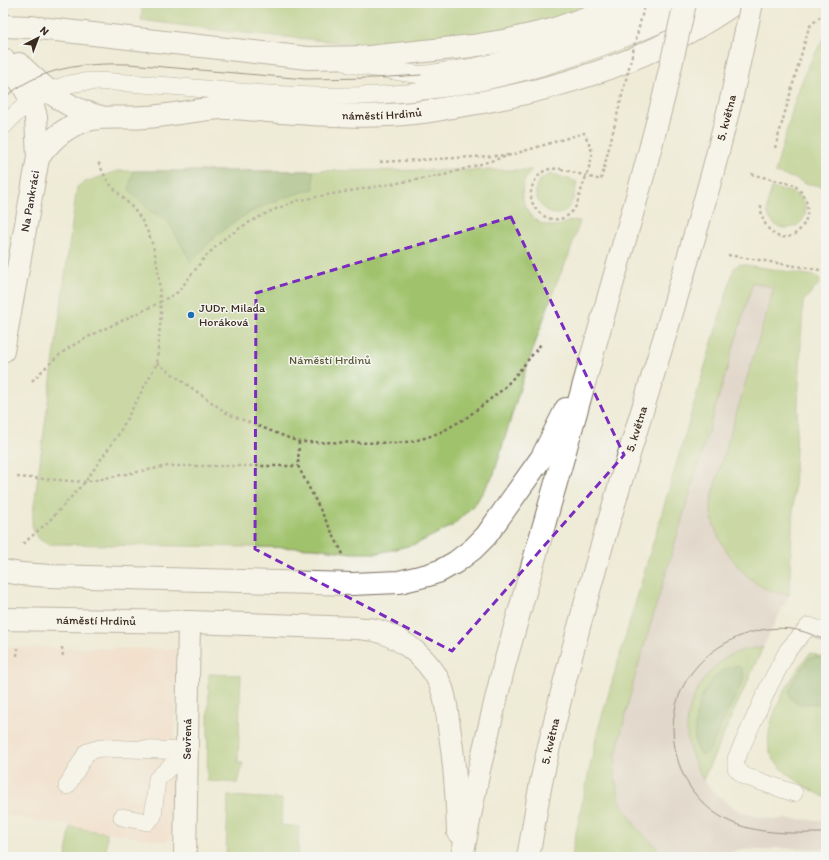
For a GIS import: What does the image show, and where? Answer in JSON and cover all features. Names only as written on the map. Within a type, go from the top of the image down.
[{"type":"main road","points":[[3,26],[46,29],[308,58],[369,57],[472,46],[509,40],[552,30],[625,3]]},
{"type":"main road","points":[[461,857],[478,770],[504,666],[644,172],[664,96],[685,3]]},
{"type":"main road","name":"5. května","points":[[528,857],[541,784],[586,604],[694,241],[731,100],[752,3]]},
{"type":"main road","name":"náměstí Hrdinů","points":[[38,158],[48,144],[57,135],[80,122],[101,117],[144,117],[223,108],[343,116],[413,113],[488,102],[540,89],[590,74],[649,52],[684,34],[729,7]]},
{"type":"main road","points":[[3,50],[41,97],[101,117]]},
{"type":"main road","name":"Na Pankráci","points":[[3,59],[23,85],[41,97],[36,118],[38,158],[3,351]]},
{"type":"main road","points":[[3,571],[21,574],[58,576],[337,584],[381,584],[399,582],[428,575],[456,562],[473,549],[486,536],[542,458],[590,364]]},
{"type":"main road","name":"náměstí Hrdinů","points":[[3,619],[189,622],[357,628],[375,630],[390,636],[405,644],[418,655],[437,679],[444,694],[454,763],[461,857]]},
{"type":"main road","name":"Sevřená","points":[[185,857],[189,622]]},
{"type":"lane","points":[[308,58],[422,75],[448,72],[547,50],[614,26],[667,3]]},
{"type":"lane","points":[[3,127],[14,116],[41,97],[66,85],[97,81],[298,95],[379,95],[460,86],[489,81],[538,68],[612,44],[684,14],[701,3]]},
{"type":"lane","points":[[729,7],[747,3]]},
{"type":"lane","points":[[488,102],[538,68]]},
{"type":"lane","points":[[794,794],[744,776],[736,768],[736,759],[769,686],[788,650],[809,626],[826,632]]},
{"type":"lane","points":[[67,786],[87,752],[100,748],[187,750]]},
{"type":"lane","points":[[122,818],[147,822],[153,816],[157,780],[187,750]]},
{"type":"path","points":[[32,381],[70,347],[94,334],[138,314],[178,292],[205,257],[226,238],[246,224],[271,211],[296,202],[326,195],[444,175],[584,133],[592,154],[577,205],[565,216],[553,219],[547,218],[537,212],[532,201],[531,194],[533,183],[537,176],[547,169],[553,168],[561,169],[601,180],[645,3]]},
{"type":"path","points":[[775,148],[809,27],[826,10]]},
{"type":"path","points":[[380,162],[516,154]]},
{"type":"path","points":[[23,544],[49,521],[85,482],[118,435],[158,363],[161,313],[155,250],[139,215],[110,183],[98,162]]},
{"type":"path","points":[[751,174],[794,185],[807,193]]},
{"type":"path","points":[[761,205],[761,215],[768,228],[773,233],[779,236],[794,237],[803,232]]},
{"type":"path","points":[[728,255],[826,271]]},
{"type":"path","points":[[158,363],[228,414],[298,442],[397,443],[414,441],[433,435],[466,418],[490,400],[515,376],[541,344]]},
{"type":"path","points":[[298,442],[298,466],[346,560]]},
{"type":"path","points":[[17,477],[85,482],[168,466],[298,466]]},
{"type":"highlighted area","points":[[511,217],[624,455],[452,651],[255,549],[256,293]]},
{"type":"shaded area","points":[[753,282],[774,288],[716,481],[711,504],[714,525],[721,542],[732,560],[759,585],[772,592],[789,595],[763,647],[749,648],[726,658],[688,713],[688,742],[691,755],[703,780],[727,803],[739,811],[772,819],[826,820],[826,849],[774,848],[767,850],[737,850],[723,857],[668,857],[646,839],[636,827],[620,801],[615,777],[616,755],[633,683]]},
{"type":"shaded area","points":[[3,647],[176,649],[173,834],[166,842],[3,815]]},
{"type":"green space","points":[[143,3],[599,3],[518,30],[422,45],[357,44],[224,31],[141,20]]},
{"type":"green space","points":[[826,34],[826,187],[804,183],[797,179],[775,173],[796,97],[807,68]]},
{"type":"green space","name":"Náměstí Hrdinů","points":[[532,170],[524,182],[522,193],[525,207],[529,213],[539,222],[546,225],[553,226],[570,221],[580,221],[569,255],[556,284],[524,375],[494,474],[476,503],[452,526],[416,544],[379,553],[352,553],[314,548],[48,544],[36,536],[32,521],[77,187],[85,182],[117,171]]},
{"type":"green space","points":[[133,171],[313,171],[314,189],[286,197],[247,214],[223,230],[191,262],[168,221],[149,210],[129,190]]},
{"type":"green space","points":[[553,174],[577,182],[572,202],[568,208],[561,213],[553,214],[539,203],[536,194],[536,186],[542,179]]},
{"type":"green space","points":[[772,188],[791,192],[802,200],[805,207],[805,215],[802,221],[796,226],[782,228],[775,225],[770,218],[767,206]]},
{"type":"green space","points":[[740,264],[815,276],[819,278],[820,283],[803,302],[789,595],[770,591],[751,580],[734,561],[719,539],[711,516],[712,496],[716,481],[774,288],[753,282],[633,683],[616,755],[615,777],[620,801],[636,827],[658,849],[659,854],[658,857],[571,857],[597,733],[734,268]]},
{"type":"green space","points":[[763,647],[703,780],[692,757],[688,743],[688,719],[694,696],[707,675],[725,658],[743,650]]},
{"type":"green space","points":[[810,653],[826,658],[826,798],[798,782],[785,772],[774,760],[769,749],[769,735],[772,720],[778,705],[785,689]]},
{"type":"green space","points":[[816,657],[826,660],[826,703],[798,704],[791,699],[789,692],[794,680],[809,658]]},
{"type":"green space","points":[[736,666],[742,668],[744,674],[743,681],[709,751],[702,755],[698,752],[695,743],[695,722],[701,698],[710,683],[720,672]]},
{"type":"green space","points":[[209,674],[241,675],[238,763],[243,763],[238,783],[207,781]]},
{"type":"green space","points":[[228,796],[282,799],[281,825],[299,827],[298,857],[226,857]]},
{"type":"green space","points":[[70,827],[107,833],[106,857],[66,857]]},
{"type":"tram line","points":[[3,99],[17,88],[46,74],[78,66],[111,64],[129,64],[306,79],[374,78],[421,75]]},
{"type":"tram line","points":[[826,640],[797,630],[775,628],[745,634],[719,647],[702,661],[689,676],[680,693],[675,712],[673,732],[676,753],[687,782],[703,803],[717,814],[733,823],[756,830],[791,833],[826,833]]},
{"type":"place","name":"JUDr. Milada Horáková","points":[[191,315]]}]
